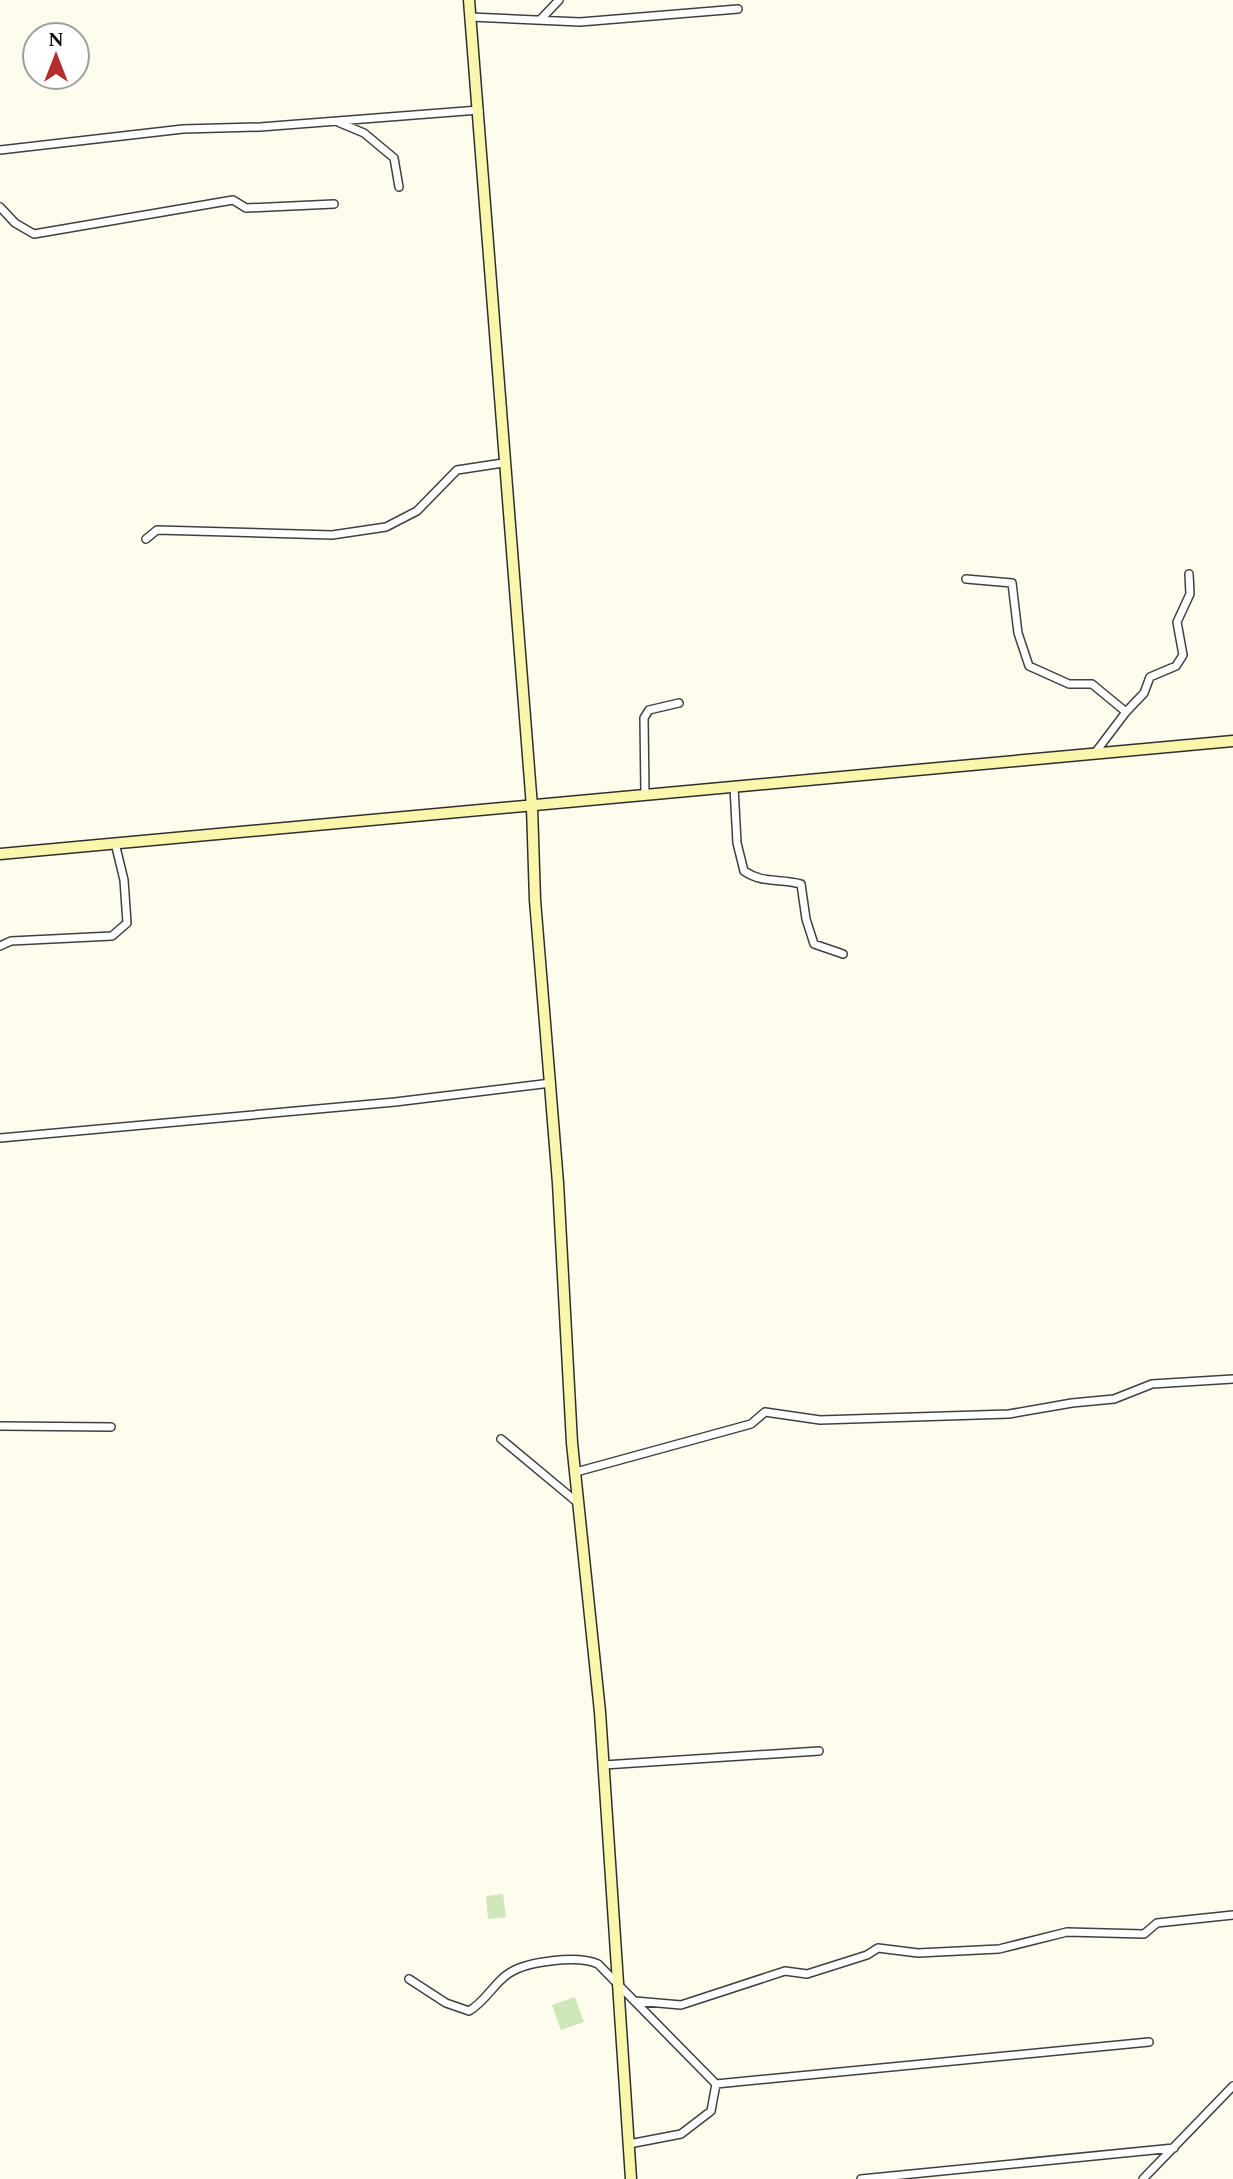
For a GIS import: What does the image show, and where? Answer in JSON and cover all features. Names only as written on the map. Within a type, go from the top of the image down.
[{"type":"street","points":[[469,0],[503,463],[532,807],[535,900],[551,1083],[578,1503],[604,1765],[631,2179]]},
{"type":"street","points":[[541,19],[559,0]]},
{"type":"street","points":[[470,17],[580,22],[738,9]]},
{"type":"street","points":[[0,150],[183,129],[479,110]]},
{"type":"street","points":[[338,121],[364,134],[394,158],[399,187]]},
{"type":"street","points":[[0,207],[15,223],[34,234],[233,200],[246,208],[334,204]]},
{"type":"street","points":[[146,539],[157,530],[332,535],[386,527],[417,511],[457,470],[503,463]]},
{"type":"street","points":[[1095,754],[1126,712],[1144,693],[1150,677],[1176,666],[1183,655],[1177,622],[1190,594],[1189,574]]},
{"type":"street","points":[[966,579],[1012,583],[1018,633],[1029,666],[1069,684],[1092,684],[1126,712]]},
{"type":"street","points":[[645,794],[644,718],[649,710],[679,703]]},
{"type":"street","points":[[0,854],[1233,741]]},
{"type":"street","points":[[734,787],[737,843],[744,871],[768,882],[789,880],[800,884],[806,919],[814,944],[843,954]]},
{"type":"street","points":[[0,946],[11,941],[112,936],[127,923],[124,880],[115,843]]},
{"type":"street","points":[[0,1138],[395,1102],[551,1083]]},
{"type":"street","points":[[576,1472],[751,1424],[765,1412],[820,1420],[1009,1414],[1114,1399],[1152,1384],[1233,1379]]},
{"type":"street","points":[[0,1426],[111,1427]]},
{"type":"street","points":[[501,1439],[578,1503]]},
{"type":"street","points":[[604,1765],[819,1751]]},
{"type":"street","points":[[635,2001],[681,2006],[785,1971],[807,1973],[867,1955],[878,1948],[918,1954],[999,1949],[1067,1933],[1144,1934],[1157,1923],[1233,1915]]},
{"type":"street","points":[[409,1979],[446,2003],[469,2011],[488,1996],[509,1973],[545,1962],[591,1961],[619,1982],[716,2084]]},
{"type":"street","points":[[716,2084],[1149,2042]]},
{"type":"street","points":[[629,2144],[681,2134],[711,2111],[716,2084]]},
{"type":"street","points":[[1143,2179],[1233,2086]]},
{"type":"street","points":[[862,2179],[1174,2148]]},
{"type":"green space","points":[[503,1894],[506,1917],[488,1919],[486,1896]]},
{"type":"green space","points":[[575,1997],[584,2022],[561,2030],[552,2005]]}]
